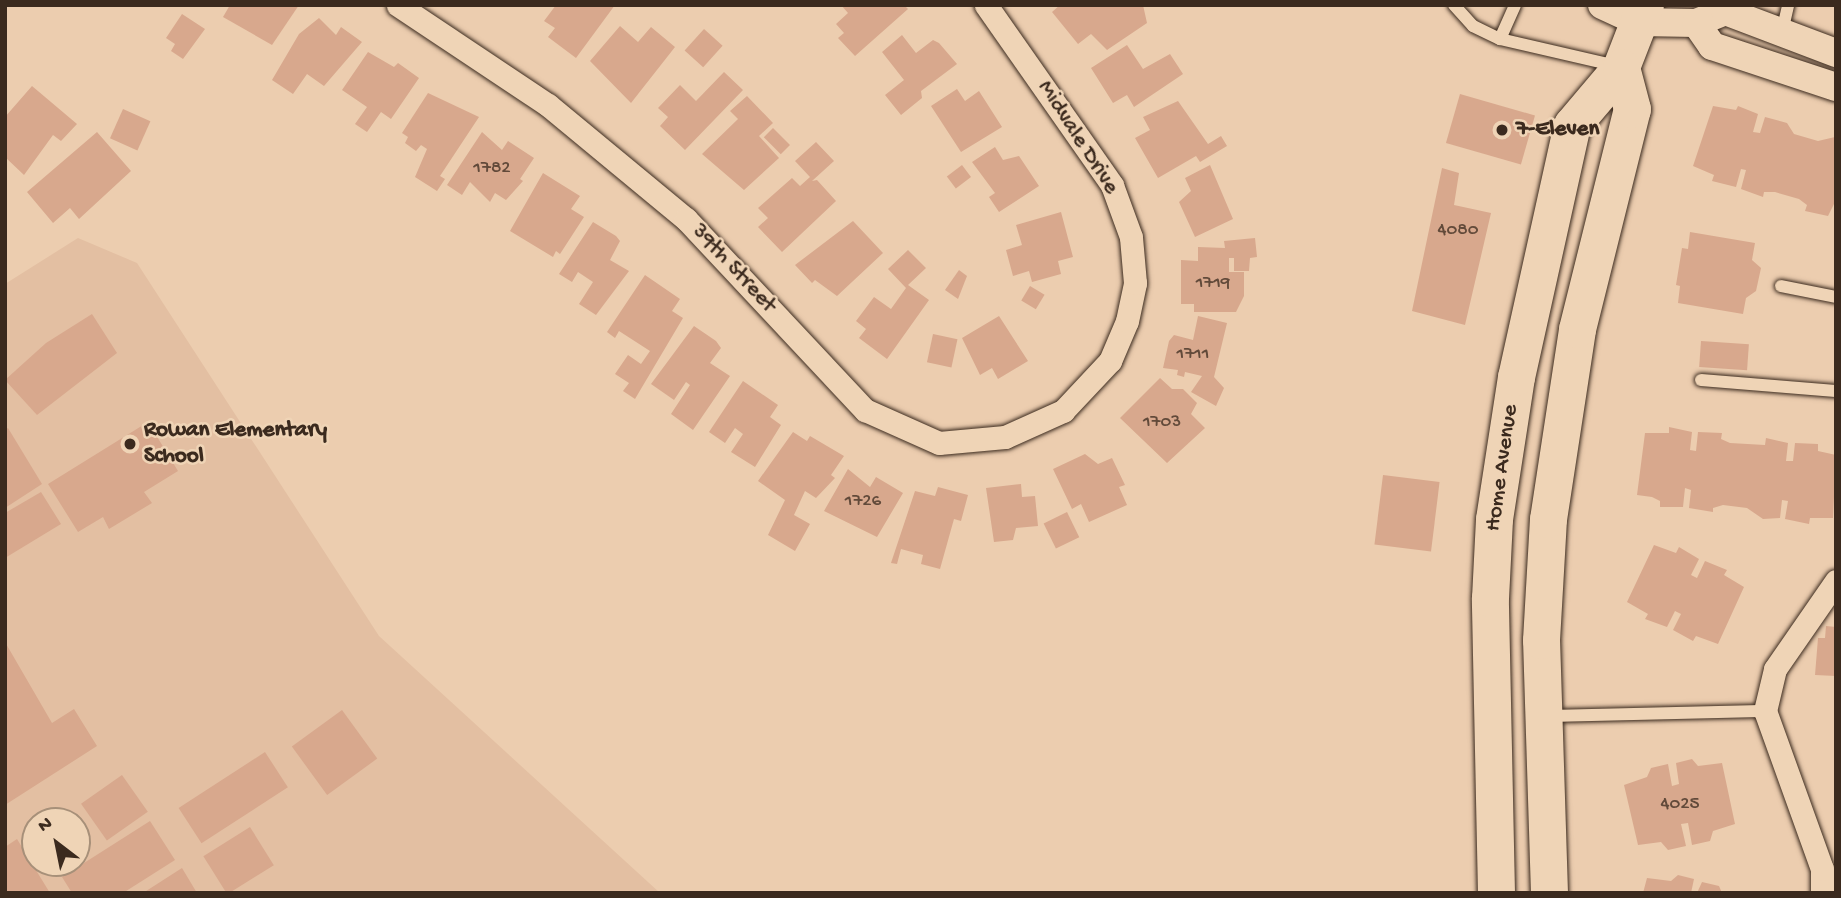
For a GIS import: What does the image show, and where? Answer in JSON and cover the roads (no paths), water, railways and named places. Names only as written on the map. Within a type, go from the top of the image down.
[{"type":"main road","name":"Home Avenue","points":[[1496,893],[1490,727],[1494,519],[1516,377],[1572,125],[1620,67],[1642,14]]},
{"type":"main road","points":[[1549,893],[1541,640],[1548,519],[1577,329],[1632,109],[1620,67]]},
{"type":"street","name":"39th Street","points":[[398,5],[548,105],[686,219],[865,410],[939,443],[1005,437],[1063,411],[1082,395]]},
{"type":"street","name":"Midvale Drive","points":[[986,5],[1112,184],[1131,237],[1135,283],[1127,321],[1110,361],[1082,395]]},
{"type":"street","points":[[1602,5],[1696,23],[1725,11],[1836,53]]},
{"type":"street","points":[[1696,23],[1712,46],[1836,88]]},
{"type":"street","points":[[1822,893],[1822,869],[1765,711],[1775,669],[1836,581]]},
{"type":"lane","points":[[1454,5],[1472,26],[1500,39],[1620,67]]},
{"type":"lane","points":[[1500,39],[1515,5]]},
{"type":"lane","points":[[1782,33],[1788,5]]},
{"type":"lane","points":[[1781,286],[1836,297]]},
{"type":"lane","points":[[1701,380],[1836,391]]},
{"type":"lane","points":[[1542,716],[1765,711]]},
{"type":"place","name":"7-Eleven","points":[[1502,130]]},
{"type":"place","name":"Rowan Elementary School","points":[[130,444]]}]
